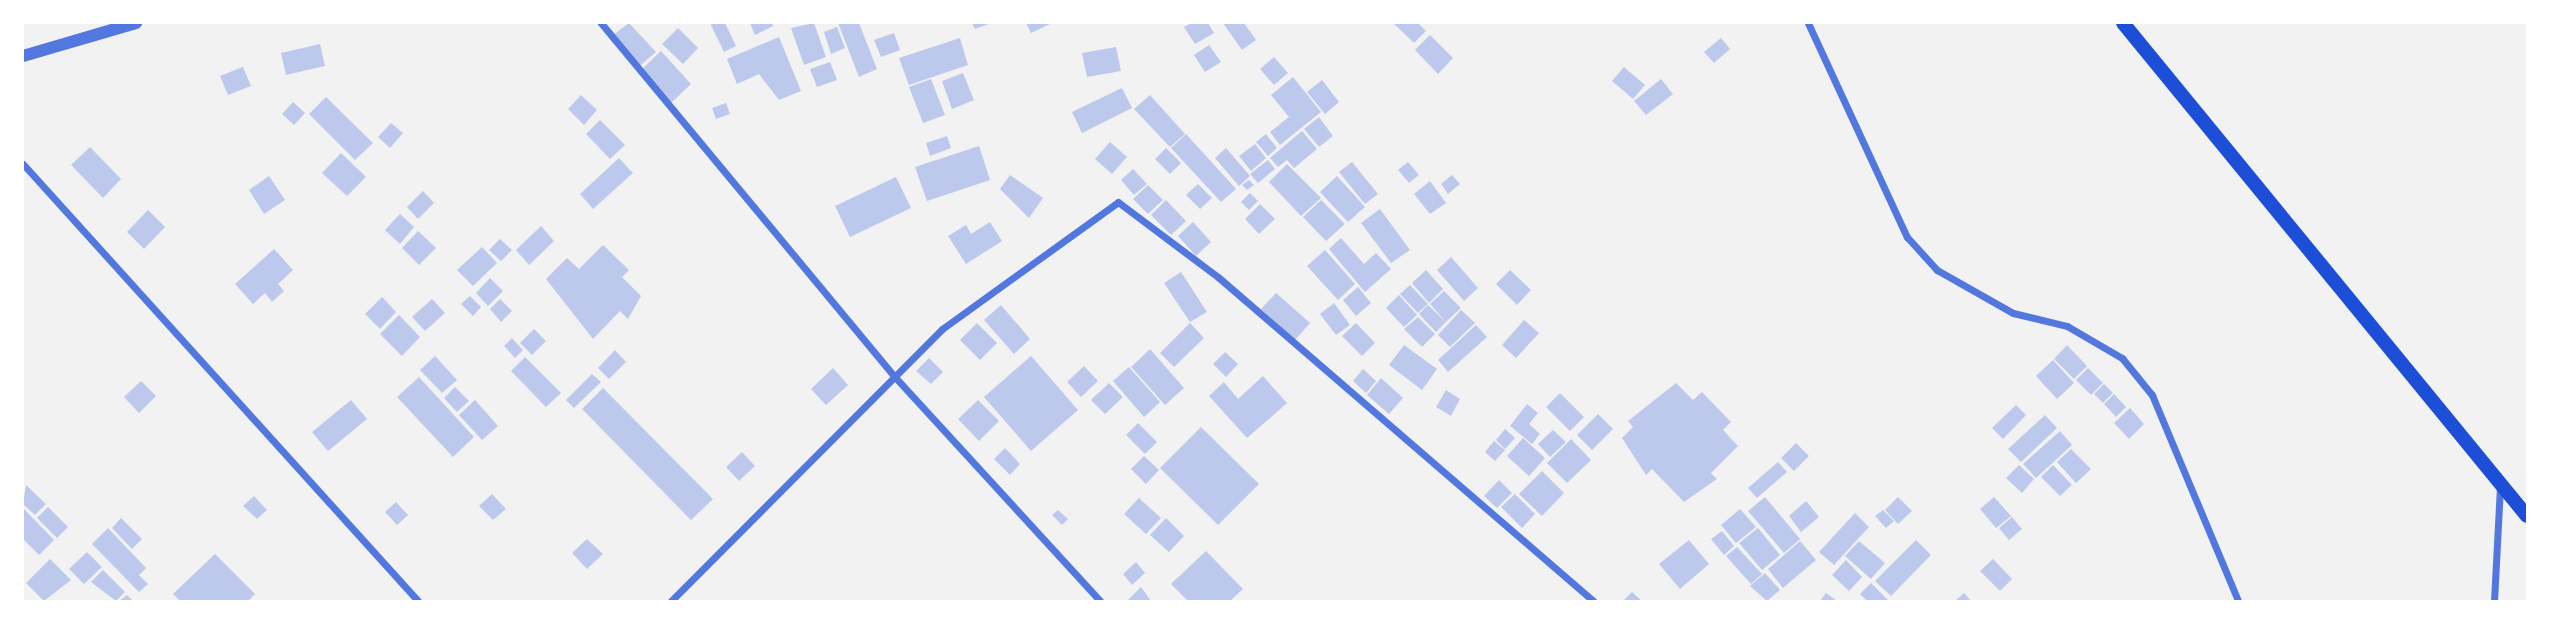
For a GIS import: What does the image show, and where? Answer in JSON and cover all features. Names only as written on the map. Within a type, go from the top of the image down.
[{"type":"main road","points":[[2123,23],[2527,516]]},
{"type":"street","points":[[23,56],[136,23]]},
{"type":"street","points":[[601,23],[894,376],[1100,601]]},
{"type":"street","points":[[1808,23],[1907,237],[1937,270],[2013,313],[2067,326],[2122,358],[2152,396],[2238,601]]},
{"type":"street","points":[[23,164],[418,601]]},
{"type":"street","points":[[671,601],[942,329],[1118,202],[1218,277],[1593,601]]},
{"type":"street","points":[[2494,601],[2500,484]]},
{"type":"building","points":[[629,23],[656,52],[636,69],[609,38]]},
{"type":"building","points":[[710,23],[725,23],[736,46],[724,52]]},
{"type":"building","points":[[750,23],[772,23],[773,26],[755,35]]},
{"type":"building","points":[[814,23],[826,57],[804,65],[791,28]]},
{"type":"building","points":[[838,23],[859,23],[877,69],[859,77]]},
{"type":"building","points":[[972,23],[991,23],[975,29]]},
{"type":"building","points":[[1026,23],[1052,23],[1031,33]]},
{"type":"building","points":[[1192,23],[1208,23],[1214,33],[1195,44],[1184,27]]},
{"type":"building","points":[[1223,23],[1244,23],[1256,40],[1242,50]]},
{"type":"building","points":[[1393,23],[1418,23],[1426,31],[1414,43]]},
{"type":"building","points":[[837,27],[845,48],[831,54],[824,32]]},
{"type":"building","points":[[678,28],[698,48],[683,64],[662,44]]},
{"type":"building","points":[[894,33],[900,50],[881,57],[874,40]]},
{"type":"building","points":[[1430,35],[1453,58],[1438,74],[1415,50]]},
{"type":"building","points":[[779,37],[801,91],[779,100],[759,74],[737,84],[727,59]]},
{"type":"building","points":[[960,38],[968,65],[909,85],[899,58]]},
{"type":"building","points":[[1721,38],[1730,49],[1714,63],[1704,52]]},
{"type":"building","points":[[320,44],[325,66],[286,75],[281,53]]},
{"type":"building","points":[[1209,45],[1221,62],[1205,72],[1194,55]]},
{"type":"building","points":[[1116,47],[1121,71],[1087,77],[1082,53]]},
{"type":"building","points":[[661,51],[691,84],[669,105],[639,72]]},
{"type":"building","points":[[1274,57],[1288,73],[1274,85],[1260,69]]},
{"type":"building","points":[[830,62],[837,80],[817,87],[810,69]]},
{"type":"building","points":[[243,67],[251,86],[228,95],[220,76]]},
{"type":"building","points":[[1624,67],[1645,85],[1633,99],[1612,81]]},
{"type":"building","points":[[963,73],[974,100],[952,109],[942,81]]},
{"type":"building","points":[[1293,77],[1321,112],[1280,145],[1270,132],[1289,117],[1271,95]]},
{"type":"building","points":[[931,79],[945,115],[923,123],[909,87]]},
{"type":"building","points":[[1661,79],[1673,94],[1646,115],[1634,101]]},
{"type":"building","points":[[1322,80],[1339,102],[1325,114],[1307,92]]},
{"type":"building","points":[[1122,88],[1132,108],[1082,133],[1072,112]]},
{"type":"building","points":[[581,95],[597,110],[584,125],[568,109]]},
{"type":"building","points":[[1150,95],[1185,134],[1170,147],[1134,109]]},
{"type":"building","points":[[326,97],[373,143],[355,160],[309,114]]},
{"type":"building","points":[[293,102],[305,113],[294,125],[282,114]]},
{"type":"building","points":[[726,103],[730,114],[716,119],[712,108]]},
{"type":"building","points":[[1319,117],[1333,136],[1319,147],[1304,129]]},
{"type":"building","points":[[600,120],[625,145],[610,159],[586,134]]},
{"type":"building","points":[[391,123],[403,133],[390,148],[378,137]]},
{"type":"building","points":[[1302,131],[1317,149],[1294,168],[1287,160],[1278,167],[1270,158]]},
{"type":"building","points":[[1186,134],[1236,189],[1221,202],[1171,148]]},
{"type":"building","points":[[1266,134],[1277,148],[1268,156],[1256,142]]},
{"type":"building","points":[[947,136],[951,148],[930,156],[926,143]]},
{"type":"building","points":[[1110,142],[1127,157],[1112,174],[1095,159]]},
{"type":"building","points":[[1255,144],[1266,158],[1251,171],[1239,156]]},
{"type":"building","points":[[979,146],[990,180],[927,201],[915,167]]},
{"type":"building","points":[[90,147],[121,179],[103,198],[71,165]]},
{"type":"building","points":[[1166,148],[1181,163],[1170,174],[1155,159]]},
{"type":"building","points":[[1226,148],[1250,176],[1239,186],[1215,158]]},
{"type":"building","points":[[341,153],[366,177],[347,196],[322,173]]},
{"type":"building","points":[[619,158],[633,173],[593,209],[580,194]]},
{"type":"building","points":[[1268,160],[1275,169],[1258,183],[1250,174]]},
{"type":"building","points":[[1352,162],[1378,194],[1365,204],[1339,172]]},
{"type":"building","points":[[1408,162],[1419,175],[1409,183],[1398,170]]},
{"type":"building","points":[[1287,164],[1321,198],[1301,216],[1269,182]]},
{"type":"building","points":[[1133,169],[1147,184],[1134,195],[1121,180]]},
{"type":"building","points":[[1010,175],[1043,198],[1029,218],[1000,189]]},
{"type":"building","points":[[1452,175],[1460,184],[1448,194],[1441,184]]},
{"type":"building","points":[[269,176],[285,200],[264,214],[249,190]]},
{"type":"building","points":[[1337,176],[1365,207],[1348,222],[1320,192]]},
{"type":"building","points":[[896,177],[911,208],[850,237],[835,206]]},
{"type":"building","points":[[1249,180],[1254,185],[1247,190],[1242,185]]},
{"type":"building","points":[[1430,181],[1446,203],[1430,214],[1414,194]]},
{"type":"building","points":[[1198,184],[1212,198],[1200,209],[1186,195]]},
{"type":"building","points":[[1148,185],[1163,200],[1148,214],[1133,199]]},
{"type":"building","points":[[423,191],[434,203],[418,219],[407,207]]},
{"type":"building","points":[[1250,193],[1258,201],[1249,210],[1241,202]]},
{"type":"building","points":[[1166,200],[1186,221],[1171,235],[1151,215]]},
{"type":"building","points":[[1321,200],[1345,224],[1326,241],[1303,217]]},
{"type":"building","points":[[1260,204],[1275,219],[1259,234],[1245,219]]},
{"type":"building","points":[[1380,209],[1410,250],[1391,263],[1361,223]]},
{"type":"building","points":[[148,210],[165,227],[144,249],[127,232]]},
{"type":"building","points":[[400,214],[414,227],[400,244],[385,230]]},
{"type":"building","points":[[990,222],[1002,241],[966,264],[948,236],[966,225],[971,234]]},
{"type":"building","points":[[1193,222],[1211,242],[1196,256],[1178,236]]},
{"type":"building","points":[[541,226],[554,241],[529,265],[516,250]]},
{"type":"building","points":[[418,231],[436,248],[419,265],[402,248]]},
{"type":"building","points":[[1341,238],[1364,264],[1376,253],[1391,269],[1365,292],[1329,249]]},
{"type":"building","points":[[500,239],[512,250],[501,261],[489,250]]},
{"type":"building","points":[[603,245],[629,270],[622,277],[641,296],[628,319],[620,311],[593,339],[546,279],[567,258],[579,269]]},
{"type":"building","points":[[482,247],[497,263],[473,286],[457,270]]},
{"type":"building","points":[[274,249],[293,270],[278,284],[284,291],[272,302],[265,293],[253,304],[235,284]]},
{"type":"building","points":[[1325,250],[1355,284],[1338,300],[1307,266]]},
{"type":"building","points":[[1451,257],[1478,288],[1464,301],[1437,270]]},
{"type":"building","points":[[1426,270],[1443,289],[1429,303],[1412,283]]},
{"type":"building","points":[[1510,270],[1531,290],[1517,305],[1496,284]]},
{"type":"building","points":[[1181,272],[1207,312],[1190,322],[1164,283]]},
{"type":"building","points":[[490,278],[503,291],[488,306],[476,293]]},
{"type":"building","points":[[1410,285],[1428,304],[1418,313],[1400,294]]},
{"type":"building","points":[[1358,287],[1371,303],[1356,316],[1343,300]]},
{"type":"building","points":[[1444,291],[1461,308],[1446,322],[1430,304]]},
{"type":"building","points":[[1276,293],[1310,323],[1295,340],[1261,309]]},
{"type":"building","points":[[1399,295],[1417,315],[1404,327],[1386,308]]},
{"type":"building","points":[[470,296],[481,307],[473,316],[461,304]]},
{"type":"building","points":[[382,297],[396,312],[380,329],[365,314]]},
{"type":"building","points":[[432,299],[445,313],[425,331],[412,317]]},
{"type":"building","points":[[500,299],[512,311],[501,322],[490,309]]},
{"type":"building","points":[[1334,303],[1350,325],[1336,335],[1320,314]]},
{"type":"building","points":[[1001,305],[1030,339],[1014,354],[984,320]]},
{"type":"building","points":[[1428,305],[1446,322],[1436,332],[1419,314]]},
{"type":"building","points":[[1461,310],[1475,323],[1450,347],[1438,335]]},
{"type":"building","points":[[399,315],[420,337],[402,356],[380,334]]},
{"type":"building","points":[[1418,317],[1435,334],[1422,347],[1404,329]]},
{"type":"building","points":[[1524,320],[1539,333],[1516,358],[1502,345]]},
{"type":"building","points":[[977,323],[997,343],[980,360],[960,340]]},
{"type":"building","points":[[1190,323],[1204,338],[1174,367],[1160,353]]},
{"type":"building","points":[[1356,323],[1375,343],[1362,356],[1342,336]]},
{"type":"building","points":[[1476,325],[1487,337],[1448,372],[1438,360]]},
{"type":"building","points":[[534,329],[546,341],[532,355],[520,343]]},
{"type":"building","points":[[512,338],[523,350],[515,358],[504,346]]},
{"type":"building","points":[[1404,345],[1437,369],[1422,390],[1389,365]]},
{"type":"building","points":[[2067,345],[2087,366],[2074,379],[2054,359]]},
{"type":"building","points":[[1150,349],[1184,388],[1165,405],[1131,367]]},
{"type":"building","points":[[615,350],[626,362],[609,379],[598,368]]},
{"type":"building","points":[[1225,352],[1238,364],[1226,377],[1213,364]]},
{"type":"building","points":[[435,356],[457,380],[442,393],[420,370]]},
{"type":"building","points":[[1031,356],[1078,410],[1031,451],[984,397]]},
{"type":"building","points":[[525,357],[561,393],[546,407],[511,371]]},
{"type":"building","points":[[929,358],[943,372],[931,384],[916,371]]},
{"type":"building","points":[[2053,360],[2074,383],[2057,399],[2036,376]]},
{"type":"building","points":[[1084,366],[1098,381],[1081,397],[1067,382]]},
{"type":"building","points":[[1129,367],[1160,402],[1144,417],[1113,381]]},
{"type":"building","points":[[833,368],[848,385],[826,405],[811,389]]},
{"type":"building","points":[[2088,368],[2103,383],[2091,395],[2076,380]]},
{"type":"building","points":[[1363,369],[1376,381],[1366,393],[1353,381]]},
{"type":"building","points":[[592,374],[601,382],[574,408],[566,400]]},
{"type":"building","points":[[1263,376],[1287,403],[1247,438],[1209,396],[1224,382],[1238,399]]},
{"type":"building","points":[[419,377],[474,437],[453,457],[397,397]]},
{"type":"building","points":[[1381,378],[1403,398],[1389,414],[1367,395]]},
{"type":"building","points":[[141,381],[156,396],[139,413],[124,397]]},
{"type":"building","points":[[1109,383],[1123,397],[1105,414],[1091,400]]},
{"type":"building","points":[[1676,383],[1693,400],[1702,392],[1731,422],[1723,430],[1738,446],[1711,473],[1717,479],[1684,502],[1652,469],[1646,475],[1622,438],[1633,427],[1628,421]]},
{"type":"building","points":[[2104,384],[2113,393],[2103,403],[2094,394]]},
{"type":"building","points":[[455,387],[469,401],[457,412],[444,398]]},
{"type":"building","points":[[603,388],[713,499],[691,520],[582,409]]},
{"type":"building","points":[[1446,390],[1460,399],[1451,416],[1436,407]]},
{"type":"building","points":[[1560,393],[1584,417],[1570,431],[1546,407]]},
{"type":"building","points":[[2114,394],[2126,407],[2116,417],[2104,404]]},
{"type":"building","points":[[351,400],[367,419],[328,451],[312,432]]},
{"type":"building","points":[[475,400],[498,426],[482,440],[459,415]]},
{"type":"building","points":[[978,400],[999,421],[979,441],[958,419]]},
{"type":"building","points":[[1527,404],[1538,413],[1529,424],[1540,434],[1532,444],[1510,426]]},
{"type":"building","points":[[2016,405],[2026,415],[2003,439],[1992,428]]},
{"type":"building","points":[[2130,408],[2144,424],[2129,439],[2114,423]]},
{"type":"building","points":[[1598,414],[1613,429],[1592,450],[1577,435]]},
{"type":"building","points":[[2045,415],[2057,428],[2021,462],[2008,449]]},
{"type":"building","points":[[1138,423],[1157,442],[1145,454],[1126,435]]},
{"type":"building","points":[[1201,427],[1259,484],[1218,525],[1160,468]]},
{"type":"building","points":[[1505,429],[1515,438],[1505,449],[1496,440]]},
{"type":"building","points":[[1553,430],[1566,442],[1550,457],[1538,444]]},
{"type":"building","points":[[2060,431],[2072,445],[2036,478],[2023,464]]},
{"type":"building","points":[[1523,438],[1545,458],[1529,476],[1507,456]]},
{"type":"building","points":[[1571,439],[1591,460],[1567,483],[1547,463]]},
{"type":"building","points":[[1494,441],[1505,450],[1495,461],[1485,452]]},
{"type":"building","points":[[1796,443],[1809,456],[1794,471],[1781,458]]},
{"type":"building","points":[[1005,448],[1020,464],[1010,475],[994,459]]},
{"type":"building","points":[[2071,449],[2091,469],[2076,483],[2057,462]]},
{"type":"building","points":[[742,452],[755,466],[739,481],[726,467]]},
{"type":"building","points":[[1144,456],[1159,470],[1146,484],[1131,469]]},
{"type":"building","points":[[1778,462],[1787,472],[1757,498],[1748,488]]},
{"type":"building","points":[[2019,465],[2034,479],[2022,493],[2006,478]]},
{"type":"building","points":[[2053,465],[2072,485],[2060,496],[2041,477]]},
{"type":"building","points":[[1542,471],[1564,493],[1542,516],[1519,494]]},
{"type":"building","points":[[1499,480],[1512,493],[1497,508],[1484,496]]},
{"type":"building","points":[[26,485],[46,504],[35,515],[23,504]]},
{"type":"building","points":[[492,494],[506,509],[493,520],[479,506]]},
{"type":"building","points":[[1515,494],[1535,514],[1522,528],[1501,507]]},
{"type":"building","points":[[254,496],[267,510],[257,519],[243,506]]},
{"type":"building","points":[[1765,497],[1800,539],[1784,553],[1748,511]]},
{"type":"building","points":[[1898,497],[1912,511],[1898,524],[1885,510]]},
{"type":"building","points":[[1994,497],[2011,516],[1996,528],[1980,509]]},
{"type":"building","points":[[1139,498],[1161,518],[1146,534],[1124,514]]},
{"type":"building","points":[[1806,501],[1819,517],[1801,532],[1789,516]]},
{"type":"building","points":[[396,502],[408,515],[397,525],[385,512]]},
{"type":"building","points":[[48,507],[68,527],[57,538],[37,518]]},
{"type":"building","points":[[23,508],[54,540],[39,555],[23,539]]},
{"type":"building","points":[[1740,509],[1756,527],[1736,543],[1721,525]]},
{"type":"building","points":[[1058,510],[1068,519],[1062,525],[1052,515]]},
{"type":"building","points":[[1883,510],[1894,521],[1886,528],[1875,516]]},
{"type":"building","points":[[1855,513],[1869,527],[1834,565],[1819,552]]},
{"type":"building","points":[[2012,517],[2022,529],[2009,540],[1999,528]]},
{"type":"building","points":[[121,518],[142,539],[132,549],[112,528]]},
{"type":"building","points":[[1166,518],[1184,536],[1169,552],[1150,535]]},
{"type":"building","points":[[108,528],[146,568],[139,575],[148,584],[139,592],[92,544]]},
{"type":"building","points":[[1758,528],[1780,555],[1762,570],[1739,543]]},
{"type":"building","points":[[1722,531],[1734,546],[1724,555],[1711,539]]},
{"type":"building","points":[[587,539],[603,554],[587,569],[572,553]]},
{"type":"building","points":[[1689,540],[1709,564],[1680,589],[1659,564]]},
{"type":"building","points":[[1916,540],[1931,555],[1891,596],[1875,581]]},
{"type":"building","points":[[1800,541],[1816,560],[1783,588],[1768,569]]},
{"type":"building","points":[[1859,541],[1885,563],[1871,579],[1845,556]]},
{"type":"building","points":[[1737,547],[1762,574],[1751,584],[1726,556]]},
{"type":"building","points":[[1206,551],[1243,589],[1230,601],[1188,601],[1171,584]]},
{"type":"building","points":[[87,552],[102,567],[84,584],[69,569]]},
{"type":"building","points":[[215,554],[255,594],[248,601],[180,601],[173,594]]},
{"type":"building","points":[[50,559],[71,580],[44,601],[26,583]]},
{"type":"building","points":[[1993,559],[2012,579],[2000,591],[1980,571]]},
{"type":"building","points":[[1846,560],[1862,577],[1849,591],[1832,575]]},
{"type":"building","points":[[1136,562],[1145,573],[1132,585],[1123,574]]},
{"type":"building","points":[[103,570],[125,592],[116,601],[91,582]]},
{"type":"building","points":[[1765,573],[1780,590],[1767,601],[1750,586]]},
{"type":"building","points":[[1871,583],[1889,601],[1867,601],[1860,594]]},
{"type":"building","points":[[1141,587],[1151,601],[1127,601]]},
{"type":"building","points":[[1632,592],[1642,601],[1623,601]]},
{"type":"building","points":[[1826,593],[1837,601],[1820,601]]},
{"type":"building","points":[[1964,593],[1971,601],[1955,601]]},
{"type":"building","points":[[127,595],[133,601],[119,601]]}]
